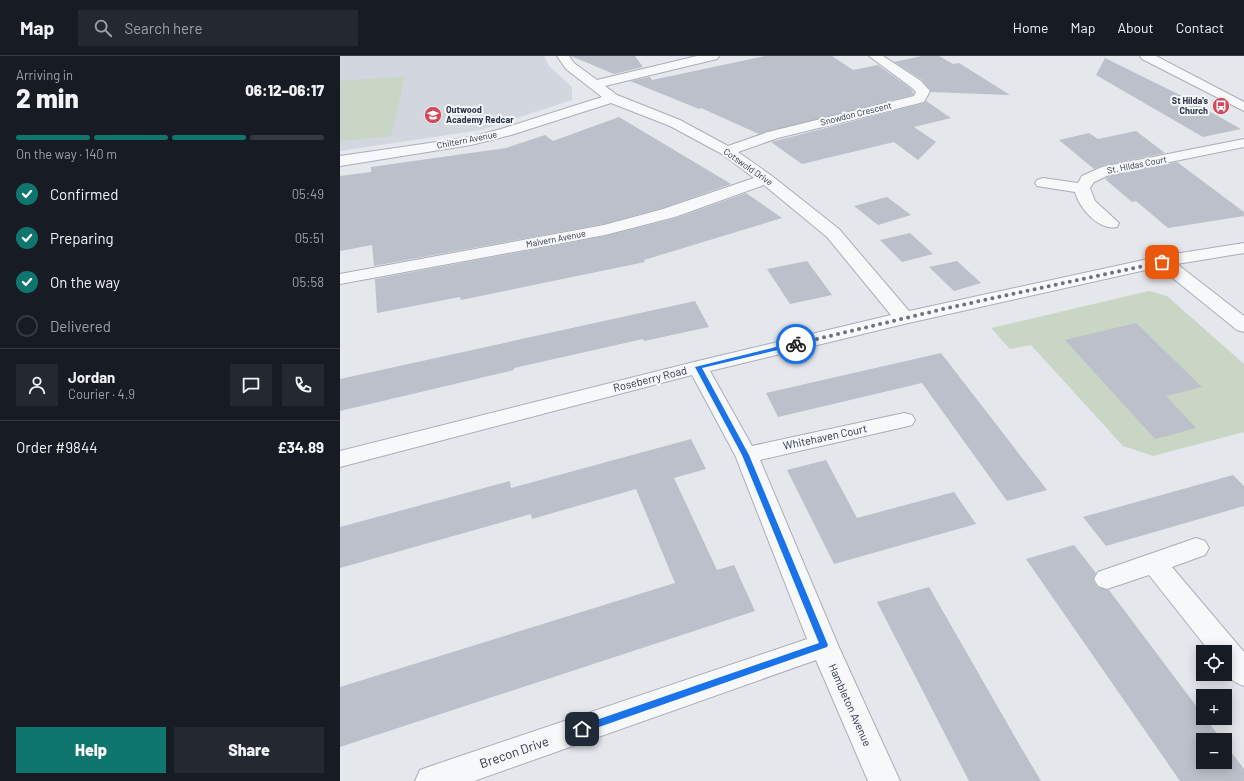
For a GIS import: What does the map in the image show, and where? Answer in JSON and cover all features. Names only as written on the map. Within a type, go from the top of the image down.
[{"type":"street","name":"Cotswold Drive","points":[[563,56],[570,66],[612,98],[675,123],[727,151],[766,179],[833,234],[904,318]]},
{"type":"street","points":[[593,85],[713,56]]},
{"type":"street","name":"Snowdon Crescent","points":[[727,151],[773,135],[918,99],[923,91],[920,88],[874,56]]},
{"type":"street","points":[[1146,56],[1244,107]]},
{"type":"street","points":[[1226,97],[1244,94]]},
{"type":"street","name":"Chiltern Avenue","points":[[340,161],[471,142],[612,98]]},
{"type":"street","name":"St. Hildas Court","points":[[1082,188],[1088,179],[1106,170],[1244,143]]},
{"type":"street","name":"Malvern Avenue","points":[[340,280],[605,230],[669,213],[766,179]]},
{"type":"street","points":[[1043,183],[1082,188],[1083,196],[1088,204],[1111,224]]},
{"type":"street","name":"Roseberry Road","points":[[340,459],[698,367],[904,318],[1162,262],[1244,248]]},
{"type":"street","points":[[1162,262],[1244,326]]},
{"type":"street","name":"Hambleton Avenue","points":[[698,367],[746,455],[824,645],[884,781]]},
{"type":"street","name":"Whitehaven Court","points":[[746,455],[904,420]]},
{"type":"street","points":[[1107,578],[1196,548]]},
{"type":"street","points":[[1154,563],[1244,674]]},
{"type":"street","name":"Brecon Drive","points":[[431,781],[824,645]]},
{"type":"shaded area","name":"Outwood Academy Redcar","points":[[340,56],[544,56],[549,66],[572,87],[572,100],[481,130],[340,151]]},
{"type":"green space","points":[[405,76],[391,136],[340,141],[340,81]]},
{"type":"green space","points":[[1149,291],[1167,296],[1244,364],[1244,432],[1153,456],[1123,446],[1031,345],[1010,349],[991,328]]},
{"type":"building","points":[[571,56],[635,56],[643,67],[614,74]]},
{"type":"building","points":[[765,56],[832,56],[853,70],[878,65],[910,88],[914,93],[913,95],[759,134],[701,108],[699,109],[630,81],[650,77],[652,80]]},
{"type":"building","points":[[922,56],[939,56],[953,64],[959,63],[1010,95],[931,92],[922,80],[894,62]]},
{"type":"building","points":[[1105,58],[1180,95],[1241,129],[1203,137],[1096,75]]},
{"type":"building","points":[[926,101],[951,118],[914,127],[936,142],[918,160],[894,142],[802,164],[771,142],[924,103]]},
{"type":"building","points":[[619,117],[731,184],[663,208],[604,224],[374,266],[372,245],[340,251],[340,176],[371,172],[371,167],[506,148],[545,135],[553,141]]},
{"type":"building","points":[[1136,131],[1165,153],[1094,169],[1059,140],[1089,133],[1098,139]]},
{"type":"building","points":[[1177,162],[1244,212],[1244,216],[1168,228],[1136,201],[1132,202],[1105,179],[1111,175]]},
{"type":"building","points":[[746,193],[782,218],[644,260],[645,262],[461,300],[460,297],[377,313],[375,279],[605,236],[676,218]]},
{"type":"building","points":[[887,197],[911,215],[878,225],[854,206]]},
{"type":"building","points":[[910,233],[933,254],[902,262],[880,240]]},
{"type":"building","points":[[807,261],[832,295],[790,304],[767,269]]},
{"type":"building","points":[[957,261],[981,283],[954,291],[929,267]]},
{"type":"building","points":[[695,301],[709,327],[644,341],[643,339],[514,368],[514,370],[340,411],[340,379]]},
{"type":"building","points":[[1136,323],[1202,387],[1166,396],[1196,428],[1155,439],[1065,340]]},
{"type":"building","points":[[941,353],[1047,490],[1007,501],[922,383],[778,417],[766,393]]},
{"type":"building","points":[[691,439],[706,469],[674,478],[717,570],[734,565],[755,611],[340,747],[340,687],[675,583],[636,489],[532,519],[531,514],[340,568],[340,527],[510,481],[511,488]]},
{"type":"building","points":[[826,460],[857,518],[954,492],[976,524],[834,564],[787,470]]},
{"type":"building","points":[[1233,475],[1244,486],[1244,506],[1106,546],[1083,517]]},
{"type":"building","points":[[1074,545],[1096,573],[1093,580],[1097,587],[1109,590],[1196,706],[1196,725],[1210,725],[1217,733],[1196,733],[1196,769],[1232,769],[1232,753],[1244,769],[1244,781],[1180,781],[1026,559]]},
{"type":"building","points":[[929,587],[1041,781],[969,781],[877,602]]},
{"type":"way so far","points":[[796,344],[952,307],[1162,262]]},
{"type":"place","name":"St Hilda's Church","points":[[1221,106]]},
{"type":"place","name":"Outwood Academy Redcar","points":[[433,115]]},
{"type":"route","points":[[582,729],[824,645],[746,455],[698,367],[796,344]]}]
